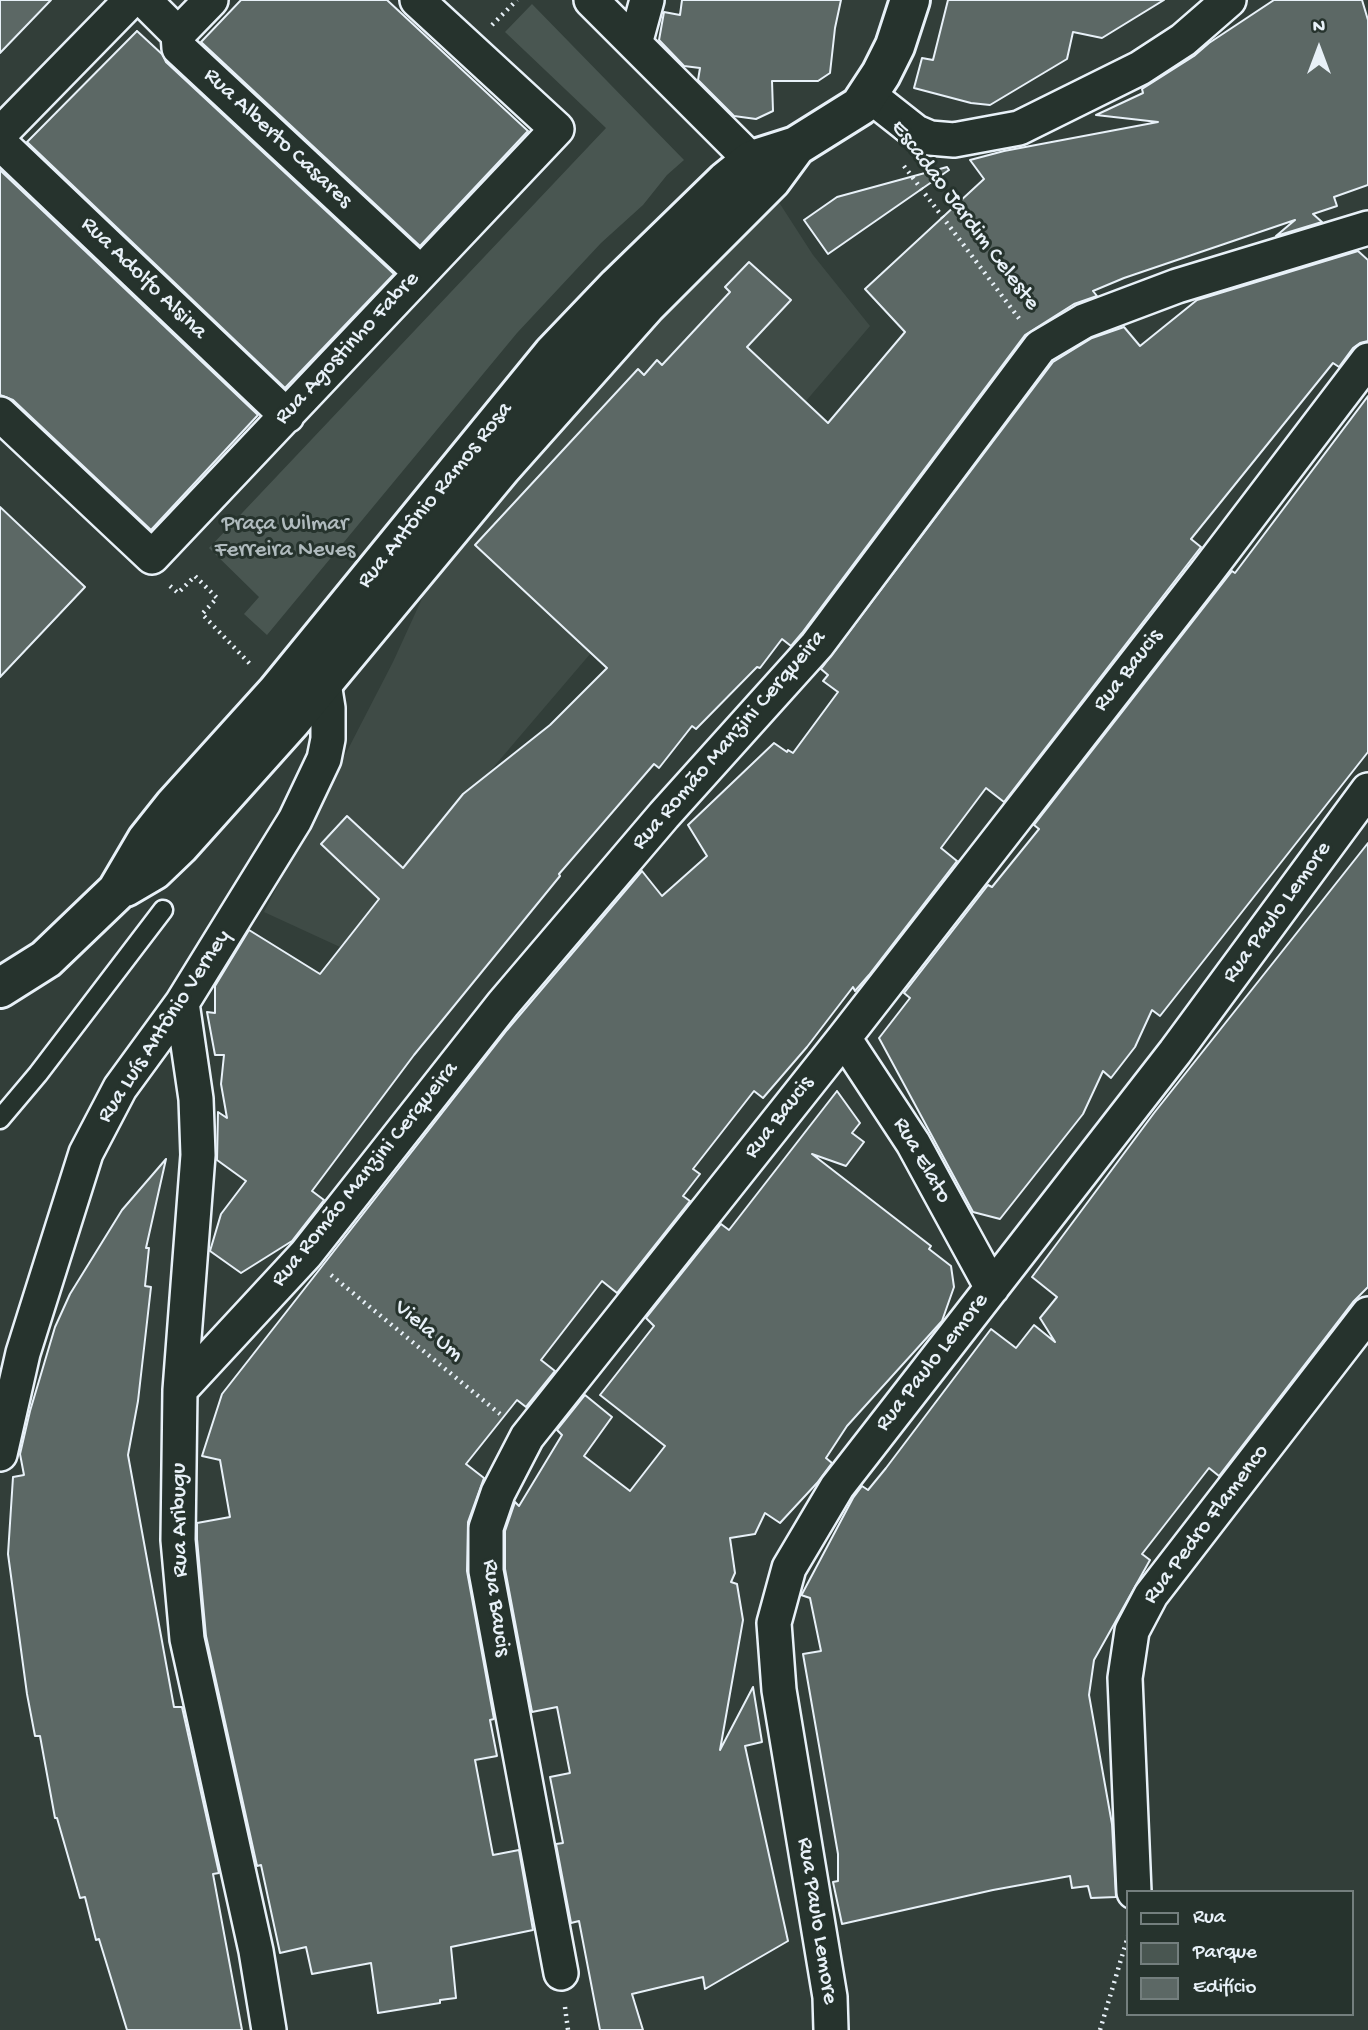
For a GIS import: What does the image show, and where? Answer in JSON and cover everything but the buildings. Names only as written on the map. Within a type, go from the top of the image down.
[{"type":"main road","points":[[864,101],[895,46],[910,0]]},
{"type":"main road","name":"Rua Antônio Ramos Rosa","points":[[0,988],[46,959],[117,891],[140,850],[174,806],[300,680],[501,468],[762,170],[864,101]]},
{"type":"street","points":[[0,134],[131,0]]},
{"type":"street","name":"Rua Alberto Casares","points":[[144,0],[178,34],[179,48],[420,272]]},
{"type":"street","points":[[178,34],[211,0]]},
{"type":"street","name":"Rua Agostinho Fabre","points":[[152,557],[556,129],[417,0]]},
{"type":"street","points":[[591,0],[762,170]]},
{"type":"street","points":[[635,44],[646,0]]},
{"type":"street","points":[[864,101],[930,138],[954,141],[1018,128],[1140,68],[1183,40],[1229,0]]},
{"type":"street","name":"Rua Adolfo Alsina","points":[[0,143],[286,416]]},
{"type":"street","name":"Rua Romão Manzini Cerqueira","points":[[180,1391],[306,1254],[503,1004],[664,815],[817,645],[1040,347],[1084,321],[1177,286],[1368,228]]},
{"type":"street","name":"Rua Baucis","points":[[561,1973],[486,1571],[486,1528],[498,1493],[527,1437],[844,1038],[1368,360]]},
{"type":"street","points":[[0,414],[152,557]]},
{"type":"street","name":"Rua Luís Antônio Verney","points":[[0,1454],[23,1353],[86,1153],[120,1088],[183,1003],[295,820],[324,759],[328,739],[328,708],[300,680]]},
{"type":"street","name":"Rua Paulo Lemore","points":[[831,2030],[826,1969],[779,1690],[774,1623],[789,1568],[837,1487],[1175,1052],[1368,790]]},
{"type":"street","name":"Rua Aribugu","points":[[183,1003],[196,1099],[198,1155],[180,1391],[178,1540],[187,1639],[256,1951],[269,2030]]},
{"type":"street","name":"Rua Elato","points":[[844,1038],[913,1143],[992,1288]]},
{"type":"street","name":"Rua Pedro Flamenco","points":[[1134,1890],[1125,1678],[1132,1631],[1151,1595],[1368,1314]]},
{"type":"lane","points":[[0,1119],[163,910]]},
{"type":"path","name":"Escadao Jardim Celeste","points":[[901,161],[1040,347]]},
{"type":"path","points":[[152,557],[159,577],[178,593],[195,576],[217,598],[202,614],[300,680]]},
{"type":"path","name":"Viela Um","points":[[306,1254],[527,1437]]},
{"type":"path","points":[[1100,2030],[1126,1943]]},
{"type":"shaded area","points":[[773,193],[813,255],[870,326],[340,947],[264,912],[393,662],[436,568]]},
{"type":"green space","name":"Praça Wilmar Ferreira Neves","points":[[532,4],[684,160],[517,333],[267,635],[244,614],[259,597],[209,548],[606,128],[505,32]]}]
